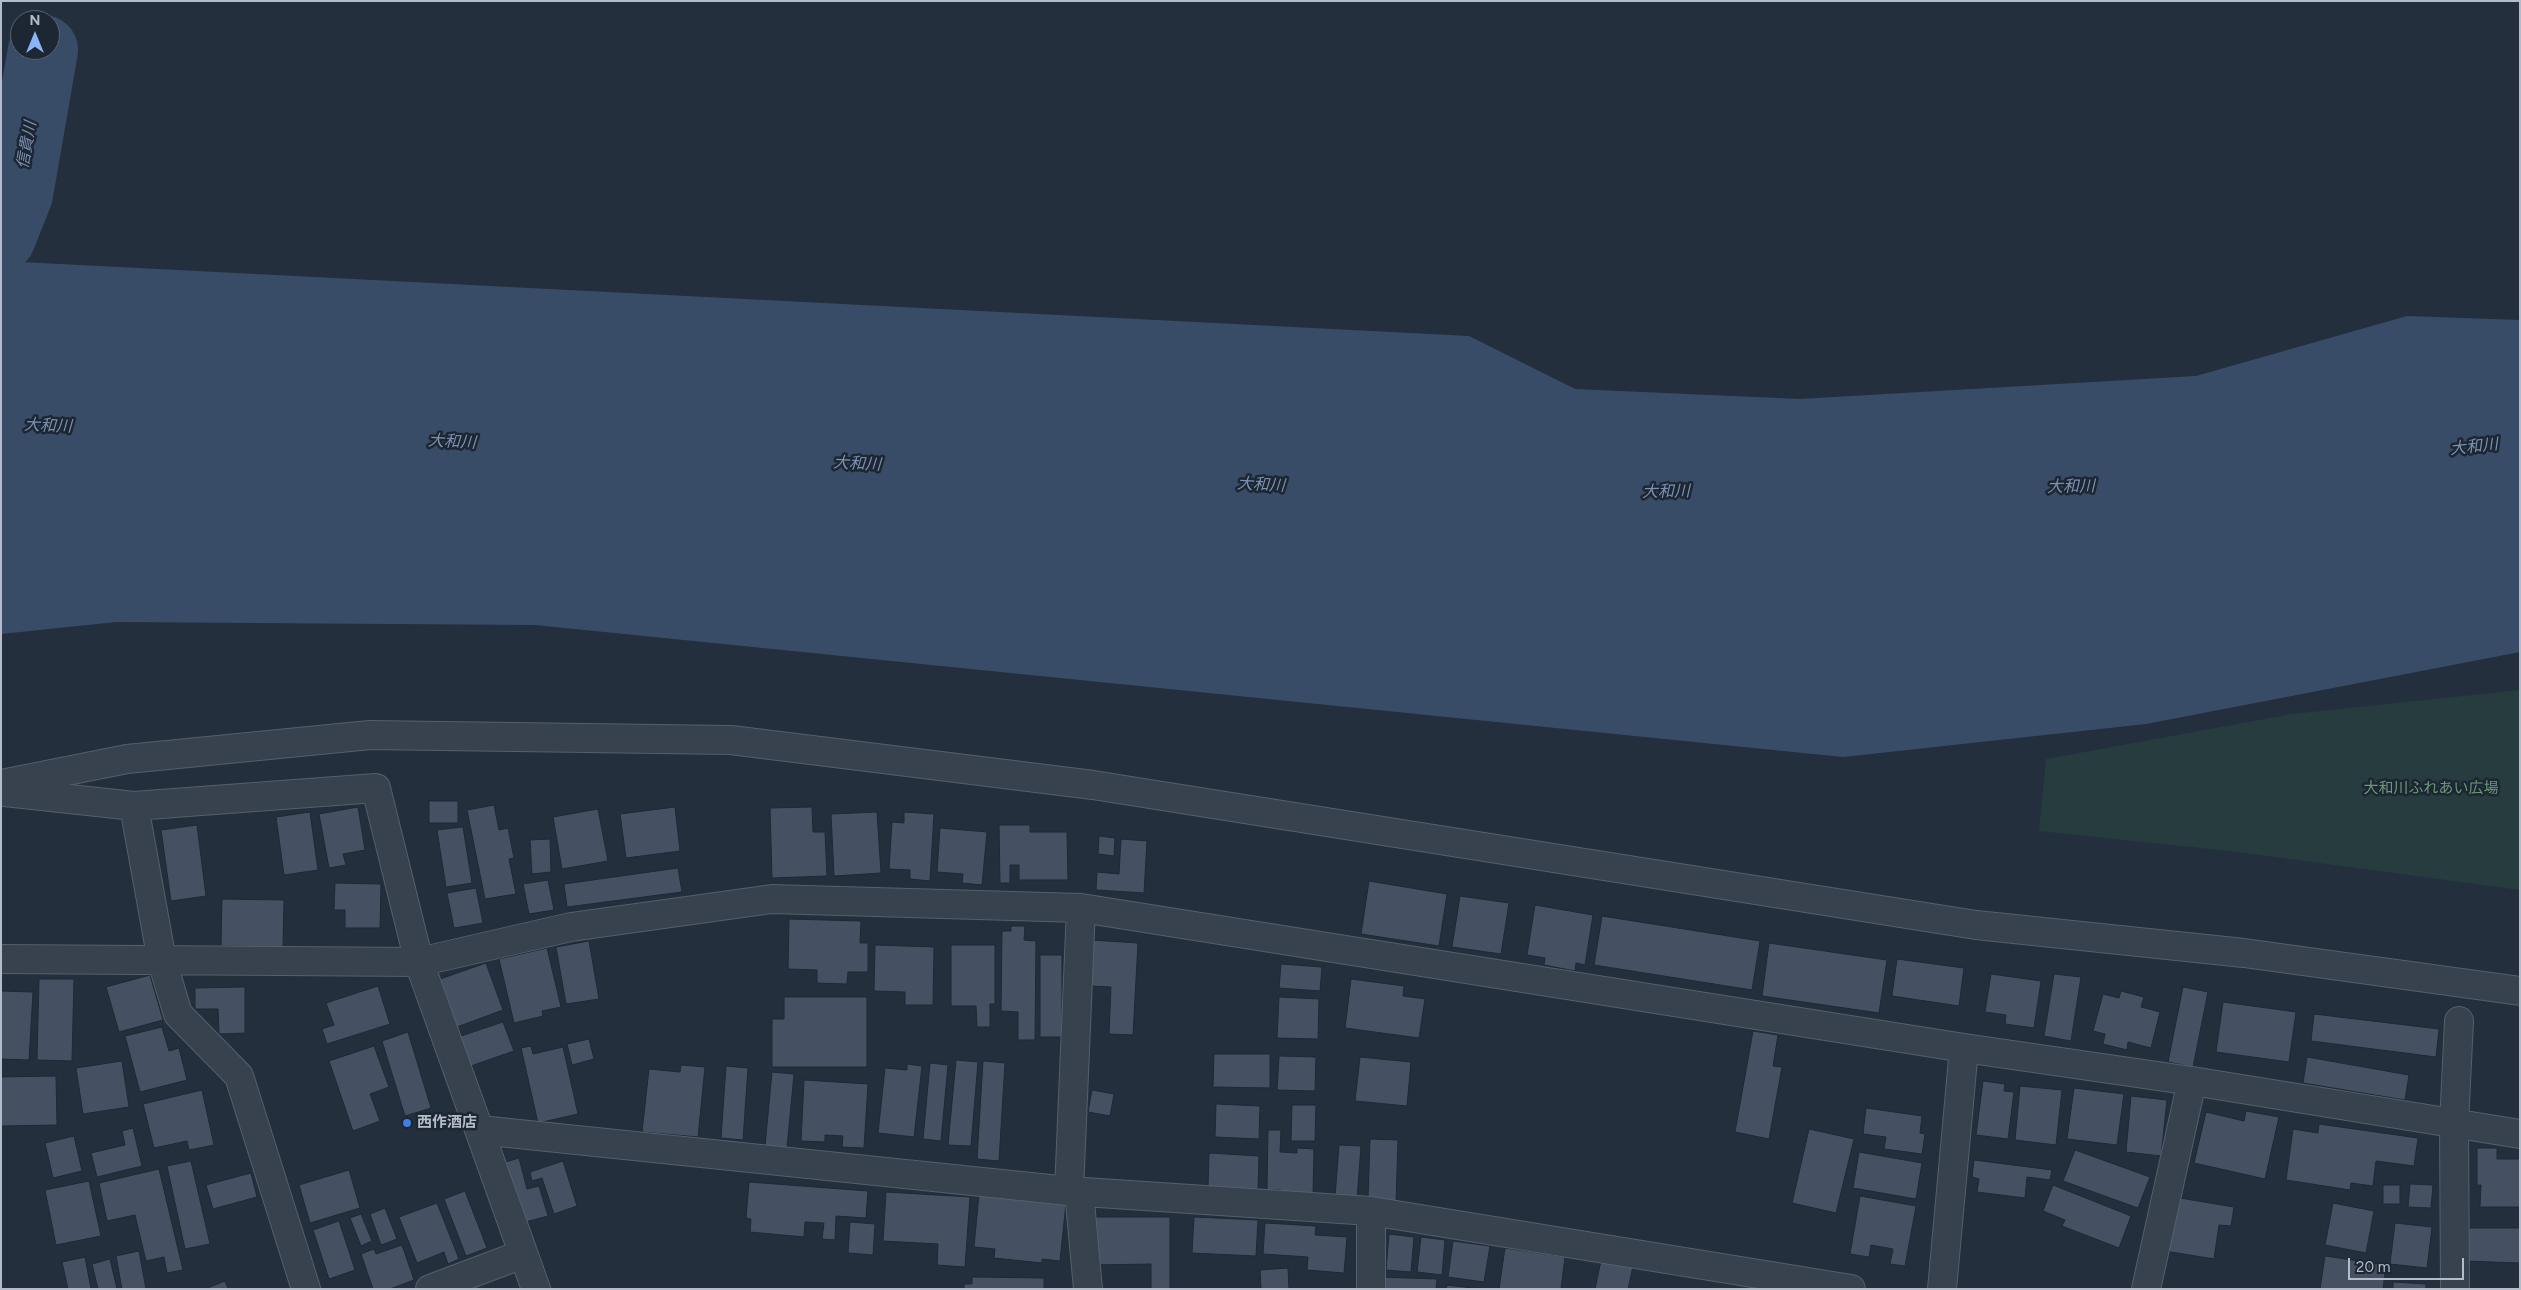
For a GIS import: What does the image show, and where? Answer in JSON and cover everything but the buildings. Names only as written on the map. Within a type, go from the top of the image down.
[{"type":"street","points":[[1,784],[127,760],[370,735],[731,740],[1093,785],[1976,925],[2244,953],[2520,991]]},
{"type":"street","points":[[1,792],[134,806],[376,788],[419,962],[536,1289]]},
{"type":"street","points":[[134,806],[162,961],[178,1014],[240,1076],[306,1289]]},
{"type":"street","points":[[1,959],[419,962],[571,926],[772,899],[1081,908],[2520,1134]]},
{"type":"street","points":[[1081,908],[1074,1191],[1088,1289]]},
{"type":"street","points":[[2455,1289],[2454,1124],[2460,1021]]},
{"type":"street","points":[[1942,1289],[1964,1048]]},
{"type":"street","points":[[2146,1289],[2192,1081]]},
{"type":"street","points":[[480,1130],[1074,1191],[1371,1211],[1852,1289]]},
{"type":"street","points":[[1371,1211],[1372,1289]]},
{"type":"street","points":[[430,1289],[523,1254]]},
{"type":"green space","name":"大和川ふれあい広場","points":[[2520,690],[2520,890],[2238,852],[2039,831],[2046,759],[2292,714]]},
{"type":"water","name":"大和川","points":[[1,261],[1469,336],[1575,389],[1800,399],[2196,376],[2407,316],[2520,320],[2520,652],[2146,724],[1843,757],[535,625],[116,622],[1,634]]},
{"type":"waterway","name":"信貴川","points":[[1,237],[18,194],[41,60]]},
{"type":"place","name":"西作酒店","points":[[407,1123]]}]
